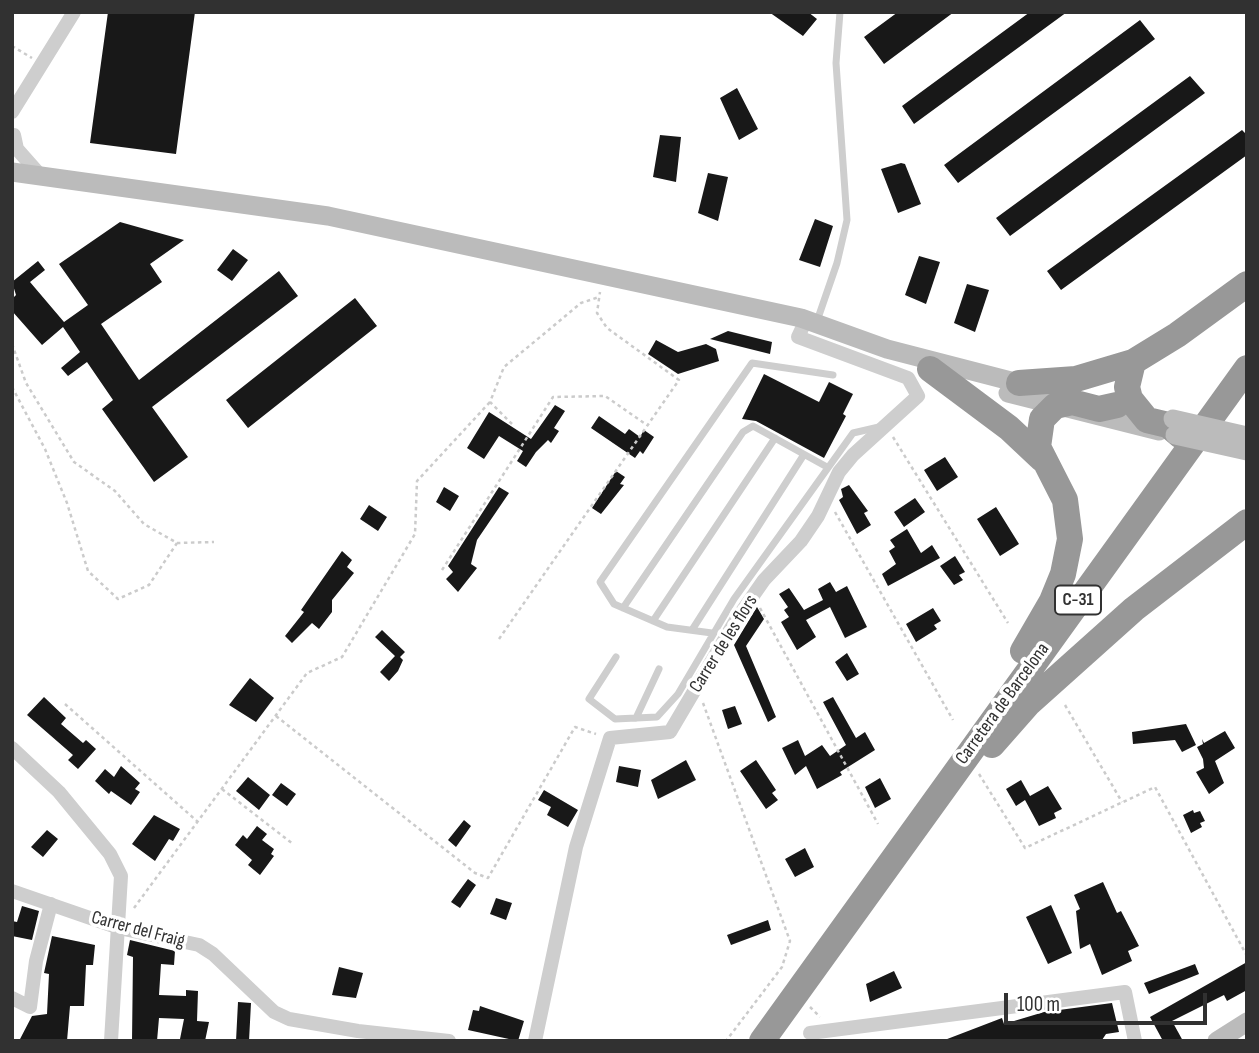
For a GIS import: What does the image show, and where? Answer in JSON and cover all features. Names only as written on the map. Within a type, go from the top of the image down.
[{"type":"highway","points":[[1019,383],[1076,379],[1133,362],[1177,335],[1247,284]]},
{"type":"highway","points":[[1128,408],[1130,398],[1127,387],[1133,362]]},
{"type":"highway","name":"Carretera de Barcelona","points":[[762,1041],[1247,368]]},
{"type":"highway","points":[[910,834],[1029,642],[1063,574],[1070,539],[1068,520],[1057,480],[1042,459],[1009,428],[930,369]]},
{"type":"highway","points":[[1042,459],[1038,446],[1038,431],[1042,419],[1055,406],[1072,402],[1099,409],[1128,408],[1176,430]]},
{"type":"highway","points":[[1217,429],[1234,442],[1247,445]]},
{"type":"highway","points":[[910,834],[1057,677],[1134,609],[1247,522]]},
{"type":"street","points":[[40,175],[17,149],[13,138],[13,111],[40,63],[74,12]]},
{"type":"street","points":[[12,172],[328,216],[811,321],[887,349],[1128,408]]},
{"type":"street","name":"Carrer de les flors","points":[[610,738],[670,733],[754,595],[801,541],[839,472],[853,455],[918,396],[908,378],[851,359],[798,337],[811,321]]},
{"type":"street","points":[[887,349],[891,354],[964,382],[1055,406],[1176,430],[1247,452]]},
{"type":"street","points":[[1176,430],[1217,429],[1247,436]]},
{"type":"street","points":[[535,1041],[576,847],[610,738]]},
{"type":"street","points":[[12,748],[60,792],[110,854],[121,876],[111,1041]]},
{"type":"street","name":"Carrer del Fraig","points":[[12,891],[119,928],[199,945],[213,954],[274,1012],[289,1019],[357,1036],[449,1041]]},
{"type":"street","points":[[12,998],[30,1007],[36,961],[51,904]]},
{"type":"street","points":[[810,1033],[1125,992],[1135,1041]]},
{"type":"street","points":[[1217,1041],[1247,1021]]},
{"type":"lane","points":[[811,321],[837,263],[848,220],[836,63],[840,12]]},
{"type":"lane","points":[[712,633],[667,627],[614,604],[600,582],[752,363],[832,375]]},
{"type":"lane","points":[[623,608],[743,432],[753,426],[827,467]]},
{"type":"lane","points":[[616,657],[589,699],[615,719],[657,716],[678,694],[712,633],[853,433],[886,426]]},
{"type":"lane","points":[[653,621],[775,438]]},
{"type":"lane","points":[[692,631],[803,456]]},
{"type":"lane","points":[[636,718],[659,669]]},
{"type":"path","points":[[12,46],[40,63]]},
{"type":"path","points":[[499,639],[679,380],[607,328],[597,313],[598,297],[606,275]]},
{"type":"path","points":[[119,928],[307,673],[342,657],[415,534],[417,481],[490,402],[504,367],[582,303],[598,297]]},
{"type":"path","points":[[12,344],[26,383],[74,462],[115,491],[144,524],[177,543],[214,542]]},
{"type":"path","points":[[12,387],[45,449],[63,492],[88,571],[118,599],[149,585],[177,543]]},
{"type":"path","points":[[442,570],[553,397],[605,396],[647,425]]},
{"type":"path","points":[[490,402],[512,424]]},
{"type":"path","points":[[886,426],[1009,623]]},
{"type":"path","points":[[827,497],[953,720]]},
{"type":"path","points":[[754,595],[878,824]]},
{"type":"path","points":[[697,687],[790,941],[782,967],[726,1041]]},
{"type":"path","points":[[65,704],[198,822]]},
{"type":"path","points":[[1065,705],[1122,803]]},
{"type":"path","points":[[276,716],[475,873],[488,878],[575,726],[610,738]]},
{"type":"path","points":[[978,771],[1025,848],[1156,788],[1247,956]]},
{"type":"path","points":[[222,789],[293,844]]},
{"type":"building","points":[[108,12],[195,12],[176,154],[90,143]]},
{"type":"building","points":[[769,12],[808,12],[817,19],[803,36]]},
{"type":"building","points":[[898,12],[954,12],[884,64],[864,37]]},
{"type":"building","points":[[1030,12],[1067,12],[914,124],[902,106]]},
{"type":"building","points":[[1140,20],[1155,39],[958,183],[944,165]]},
{"type":"building","points":[[1190,76],[1205,93],[1010,236],[996,218]]},
{"type":"building","points":[[737,88],[758,129],[739,140],[720,98]]},
{"type":"building","points":[[1242,130],[1247,135],[1247,155],[1061,290],[1047,271]]},
{"type":"building","points":[[660,135],[681,137],[676,182],[653,177]]},
{"type":"building","points":[[905,164],[921,204],[898,213],[881,169]]},
{"type":"building","points":[[708,173],[728,177],[718,221],[698,213]]},
{"type":"building","points":[[815,219],[833,226],[820,267],[799,260]]},
{"type":"building","points":[[120,222],[184,240],[150,264],[162,282],[101,324],[139,380],[279,271],[298,296],[152,407],[188,457],[154,482],[102,409],[113,400],[87,362],[68,376],[61,368],[80,352],[63,327],[42,345],[12,311],[12,299],[16,295],[12,282],[38,261],[45,270],[30,282],[64,322],[88,305],[59,264]]},
{"type":"building","points":[[233,249],[248,260],[232,281],[217,270]]},
{"type":"building","points":[[919,256],[940,262],[926,304],[905,295]]},
{"type":"building","points":[[967,284],[989,290],[975,332],[954,323]]},
{"type":"building","points":[[355,298],[377,326],[248,428],[226,400]]},
{"type":"building","points":[[728,331],[772,342],[770,354],[710,339]]},
{"type":"building","points":[[656,340],[678,352],[706,344],[716,349],[719,361],[678,374],[648,354]]},
{"type":"building","points":[[764,374],[819,402],[829,382],[853,394],[843,414],[846,416],[824,458],[756,421],[742,419]]},
{"type":"building","points":[[555,405],[565,411],[554,428],[559,431],[551,443],[548,440],[536,452],[526,467],[517,461],[523,451],[499,436],[484,459],[467,448],[489,412],[531,439]]},
{"type":"building","points":[[599,416],[625,434],[629,429],[640,437],[644,430],[654,437],[643,454],[640,451],[635,458],[591,428]]},
{"type":"building","points":[[945,457],[958,477],[937,491],[924,470]]},
{"type":"building","points":[[616,471],[625,477],[620,484],[624,485],[601,514],[592,508]]},
{"type":"building","points":[[849,485],[868,511],[864,513],[871,525],[857,534],[839,500],[843,497],[841,489]]},
{"type":"building","points":[[444,487],[459,496],[450,511],[436,502]]},
{"type":"building","points":[[499,487],[509,493],[477,540],[471,564],[477,568],[458,592],[446,579],[453,572],[448,566]]},
{"type":"building","points":[[915,498],[925,512],[904,527],[894,512]]},
{"type":"building","points":[[369,505],[387,517],[378,531],[360,519]]},
{"type":"building","points":[[996,507],[1019,544],[1000,556],[977,519]]},
{"type":"building","points":[[907,529],[921,553],[932,545],[940,558],[888,586],[882,574],[896,564],[889,551],[895,547],[890,540]]},
{"type":"building","points":[[342,551],[352,560],[347,567],[354,573],[332,600],[332,612],[319,629],[312,623],[292,643],[285,636],[304,612],[301,610]]},
{"type":"building","points":[[955,556],[965,572],[959,575],[963,580],[954,585],[940,566]]},
{"type":"building","points":[[830,582],[836,592],[847,586],[867,627],[845,638],[830,607],[806,620],[816,637],[797,650],[781,622],[789,617],[784,610],[788,607],[779,594],[789,588],[804,610],[823,600],[818,589]]},
{"type":"building","points":[[757,607],[764,619],[746,646],[776,717],[768,722],[734,645]]},
{"type":"building","points":[[933,608],[941,621],[934,625],[937,629],[916,642],[906,624]]},
{"type":"building","points":[[382,630],[405,652],[400,657],[403,660],[398,671],[389,681],[380,672],[395,656],[375,637]]},
{"type":"building","points":[[847,653],[859,674],[847,681],[835,662]]},
{"type":"building","points":[[250,678],[274,698],[256,722],[229,705]]},
{"type":"building","points":[[44,697],[66,718],[61,724],[83,743],[86,740],[96,749],[78,769],[68,760],[73,755],[27,715]]},
{"type":"building","points":[[833,697],[856,738],[865,732],[875,750],[840,772],[842,775],[817,789],[806,766],[795,775],[782,748],[798,740],[805,756],[822,745],[830,756],[846,745],[823,702]]},
{"type":"building","points":[[735,706],[742,724],[728,729],[722,710]]},
{"type":"building","points":[[1186,724],[1196,745],[1182,752],[1175,740],[1133,744],[1132,732]]},
{"type":"building","points":[[1225,731],[1235,748],[1215,761],[1224,783],[1209,794],[1196,772],[1204,768],[1197,747],[1203,744],[1202,739],[1204,743]]},
{"type":"building","points":[[686,760],[696,780],[658,799],[651,780]]},
{"type":"building","points":[[756,760],[776,790],[772,793],[778,800],[766,809],[740,771]]},
{"type":"building","points":[[121,766],[140,783],[135,789],[140,792],[131,805],[111,791],[109,794],[95,781],[105,769],[114,777]]},
{"type":"building","points":[[619,766],[641,770],[638,787],[616,782]]},
{"type":"building","points":[[248,777],[270,795],[259,810],[236,791]]},
{"type":"building","points":[[880,778],[891,799],[875,808],[865,787]]},
{"type":"building","points":[[1021,780],[1030,796],[1048,786],[1062,809],[1054,813],[1056,818],[1039,826],[1025,800],[1016,806],[1006,789]]},
{"type":"building","points":[[281,783],[296,794],[287,806],[272,795]]},
{"type":"building","points":[[544,790],[578,810],[568,827],[547,815],[551,807],[538,800]]},
{"type":"building","points":[[1193,810],[1194,813],[1200,811],[1205,821],[1200,823],[1202,827],[1191,833],[1183,815]]},
{"type":"building","points":[[154,815],[180,829],[173,841],[169,839],[155,861],[132,844]]},
{"type":"building","points":[[464,820],[471,826],[456,847],[448,840]]},
{"type":"building","points":[[257,826],[267,834],[262,840],[274,849],[271,854],[274,856],[260,875],[248,865],[252,860],[235,845],[243,835],[247,839]]},
{"type":"building","points":[[47,830],[58,839],[43,857],[31,847]]},
{"type":"building","points":[[805,848],[814,867],[795,877],[785,859]]},
{"type":"building","points":[[468,879],[476,885],[460,908],[451,902]]},
{"type":"building","points":[[1103,882],[1117,913],[1121,911],[1139,946],[1128,951],[1132,961],[1102,975],[1090,944],[1080,949],[1076,911],[1080,909],[1074,895]]},
{"type":"building","points":[[496,898],[512,903],[506,920],[490,914]]},
{"type":"building","points":[[1051,905],[1072,953],[1048,964],[1026,917]]},
{"type":"building","points":[[22,906],[39,911],[32,940],[12,936],[12,921],[17,922]]},
{"type":"building","points":[[768,920],[771,930],[731,945],[727,935]]},
{"type":"building","points":[[52,936],[95,945],[93,965],[86,965],[84,1006],[70,1006],[67,1041],[19,1041],[32,1016],[47,1014],[49,974],[44,973]]},
{"type":"building","points":[[130,940],[175,951],[174,965],[161,964],[159,995],[186,996],[186,990],[198,991],[197,1021],[209,1022],[205,1041],[180,1039],[184,1019],[159,1018],[157,1041],[132,1041],[133,957],[127,955]]},
{"type":"building","points":[[1247,962],[1247,990],[1227,1001],[1224,995],[1172,1021],[1183,1041],[1163,1041],[1150,1017]]},
{"type":"building","points":[[1195,964],[1199,974],[1149,994],[1144,983]]},
{"type":"building","points":[[339,967],[363,973],[356,998],[332,995]]},
{"type":"building","points":[[894,971],[902,988],[870,1002],[866,984]]},
{"type":"building","points":[[238,1002],[251,1003],[249,1041],[236,1041]]},
{"type":"building","points":[[1112,1003],[1119,1032],[1106,1034],[1102,1040],[942,1041],[1002,1018],[1004,1024],[1044,1012]]},
{"type":"building","points":[[480,1006],[524,1021],[518,1041],[468,1030],[473,1010],[479,1011]]}]
